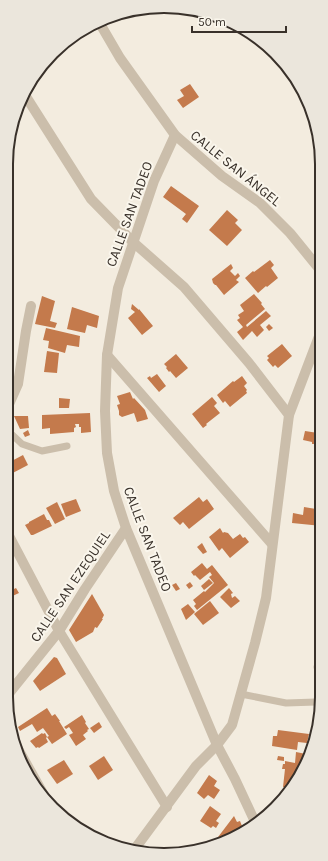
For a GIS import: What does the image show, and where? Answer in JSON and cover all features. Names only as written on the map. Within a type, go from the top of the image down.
[{"type":"street","name":"CALLE SAN ÁNGEL","points":[[102,26],[120,58],[174,135],[222,176],[260,203],[290,233],[315,264]]},
{"type":"street","points":[[28,99],[91,199],[133,242],[184,287],[249,363],[289,415]]},
{"type":"street","name":"CALLE SAN TADEO","points":[[174,135],[154,181],[118,288],[107,355],[105,411],[107,453],[114,491],[126,528],[217,745],[254,819]]},
{"type":"street","points":[[13,395],[18,384],[31,306]]},
{"type":"street","points":[[137,846],[196,766],[217,745],[232,725],[266,598],[289,415],[315,347]]},
{"type":"street","points":[[107,355],[272,544]]},
{"type":"street","name":"CALLE SAN EZEQUIEL","points":[[13,688],[59,631],[126,528]]},
{"type":"street","points":[[13,543],[59,631],[167,807]]},
{"type":"lane","points":[[13,436],[22,444],[42,451],[67,446]]},
{"type":"lane","points":[[241,694],[286,703],[315,702]]},
{"type":"building","points":[[190,84],[199,97],[183,108],[177,100],[184,96],[180,90]]},
{"type":"building","points":[[171,186],[199,206],[187,223],[182,219],[186,214],[163,197]]},
{"type":"building","points":[[227,210],[238,220],[235,223],[242,230],[227,246],[209,230]]},
{"type":"building","points":[[270,260],[274,265],[271,268],[278,278],[258,293],[245,278]]},
{"type":"building","points":[[231,264],[233,268],[230,271],[235,276],[238,273],[240,276],[236,280],[239,282],[224,295],[213,283],[212,279]]},
{"type":"building","points":[[254,294],[265,309],[246,325],[247,327],[266,311],[271,316],[260,325],[264,330],[257,337],[252,331],[243,340],[237,332],[243,327],[237,320],[240,318],[238,315],[244,311],[240,305]]},
{"type":"building","points":[[42,296],[55,301],[50,321],[57,323],[55,328],[35,324]]},
{"type":"building","points":[[132,304],[139,309],[153,326],[142,335],[128,318],[135,312],[131,309]]},
{"type":"building","points":[[72,307],[99,316],[97,328],[87,325],[85,333],[67,329]]},
{"type":"building","points":[[269,324],[273,328],[269,331],[266,327]]},
{"type":"building","points":[[46,328],[80,336],[79,347],[67,345],[65,353],[48,348],[49,341],[43,340]]},
{"type":"building","points":[[282,344],[292,356],[278,368],[275,365],[273,367],[267,360],[269,358],[267,356]]},
{"type":"building","points":[[47,351],[59,353],[57,373],[44,372]]},
{"type":"building","points":[[176,354],[188,368],[176,378],[170,371],[169,372],[164,364]]},
{"type":"building","points":[[157,374],[166,386],[159,392],[147,378],[150,376],[151,378]]},
{"type":"building","points":[[242,376],[247,383],[244,386],[247,393],[230,407],[225,401],[223,403],[217,395],[233,381],[234,382]]},
{"type":"building","points":[[130,392],[133,399],[134,398],[145,410],[148,419],[137,422],[134,413],[122,417],[119,415],[117,405],[120,404],[117,396]]},
{"type":"building","points":[[212,397],[217,403],[214,406],[220,413],[203,428],[192,414]]},
{"type":"building","points":[[59,398],[70,399],[69,408],[59,408]]},
{"type":"building","points":[[90,413],[91,432],[81,433],[81,427],[79,427],[79,424],[75,424],[76,427],[74,428],[74,432],[50,434],[50,428],[42,429],[42,415]]},
{"type":"building","points":[[14,416],[28,416],[29,428],[20,429]]},
{"type":"building","points":[[28,430],[30,435],[25,437],[23,433]]},
{"type":"building","points":[[305,431],[315,433],[315,444],[303,440]]},
{"type":"building","points":[[23,455],[28,465],[13,473],[13,460]]},
{"type":"building","points":[[199,497],[203,502],[207,499],[214,509],[189,529],[183,522],[180,525],[173,518]]},
{"type":"building","points":[[76,499],[81,511],[66,517],[61,504]]},
{"type":"building","points":[[57,502],[65,519],[55,524],[46,508]]},
{"type":"building","points":[[304,507],[315,509],[315,525],[292,523],[293,513],[303,515]]},
{"type":"building","points":[[44,514],[52,526],[31,535],[25,525]]},
{"type":"building","points":[[220,528],[223,533],[228,533],[233,539],[240,534],[249,542],[230,558],[222,548],[219,551],[209,537]]},
{"type":"building","points":[[202,543],[207,552],[203,554],[197,547]]},
{"type":"building","points":[[202,563],[207,569],[212,565],[228,585],[197,610],[194,606],[196,604],[193,600],[204,591],[205,592],[214,583],[209,577],[212,575],[210,572],[200,580],[191,572]]},
{"type":"building","points":[[209,579],[213,583],[204,590],[201,586]]},
{"type":"building","points":[[190,582],[193,586],[189,589],[186,585]]},
{"type":"building","points":[[176,583],[180,589],[176,591],[172,585]]},
{"type":"building","points":[[13,587],[14,589],[16,588],[19,593],[13,596]]},
{"type":"building","points":[[229,588],[233,593],[231,594],[232,598],[235,596],[240,601],[231,608],[220,597]]},
{"type":"building","points":[[92,594],[104,615],[103,619],[97,628],[95,627],[93,632],[76,642],[69,630]]},
{"type":"building","points":[[210,601],[219,613],[203,625],[194,614]]},
{"type":"building","points":[[188,604],[195,612],[186,620],[181,609]]},
{"type":"building","points":[[54,657],[57,658],[66,674],[40,691],[33,681]]},
{"type":"building","points":[[47,708],[52,716],[55,714],[67,734],[52,744],[47,737],[49,736],[43,728],[37,732],[32,724],[20,731],[18,727]]},
{"type":"building","points":[[82,715],[89,729],[83,735],[86,739],[76,746],[69,735],[73,733],[69,727],[66,729],[64,727]]},
{"type":"building","points":[[99,722],[102,727],[94,733],[90,728]]},
{"type":"building","points":[[278,730],[309,734],[307,743],[298,742],[297,750],[272,746],[273,736],[277,736]]},
{"type":"building","points":[[42,733],[45,733],[48,742],[39,748],[36,748],[30,741]]},
{"type":"building","points":[[296,752],[304,754],[290,781],[285,787],[283,787],[285,769],[282,769],[283,764],[285,764],[285,761],[295,763]]},
{"type":"building","points":[[104,756],[113,770],[98,780],[89,766]]},
{"type":"building","points":[[278,756],[284,757],[284,761],[277,760]]},
{"type":"building","points":[[64,760],[73,774],[57,784],[47,770]]},
{"type":"building","points":[[209,775],[217,781],[214,786],[220,790],[214,799],[208,795],[204,799],[197,793]]},
{"type":"building","points":[[210,806],[221,814],[216,821],[219,823],[216,828],[213,826],[211,828],[200,821]]},
{"type":"building","points":[[234,816],[237,822],[240,821],[242,827],[217,839]]}]
